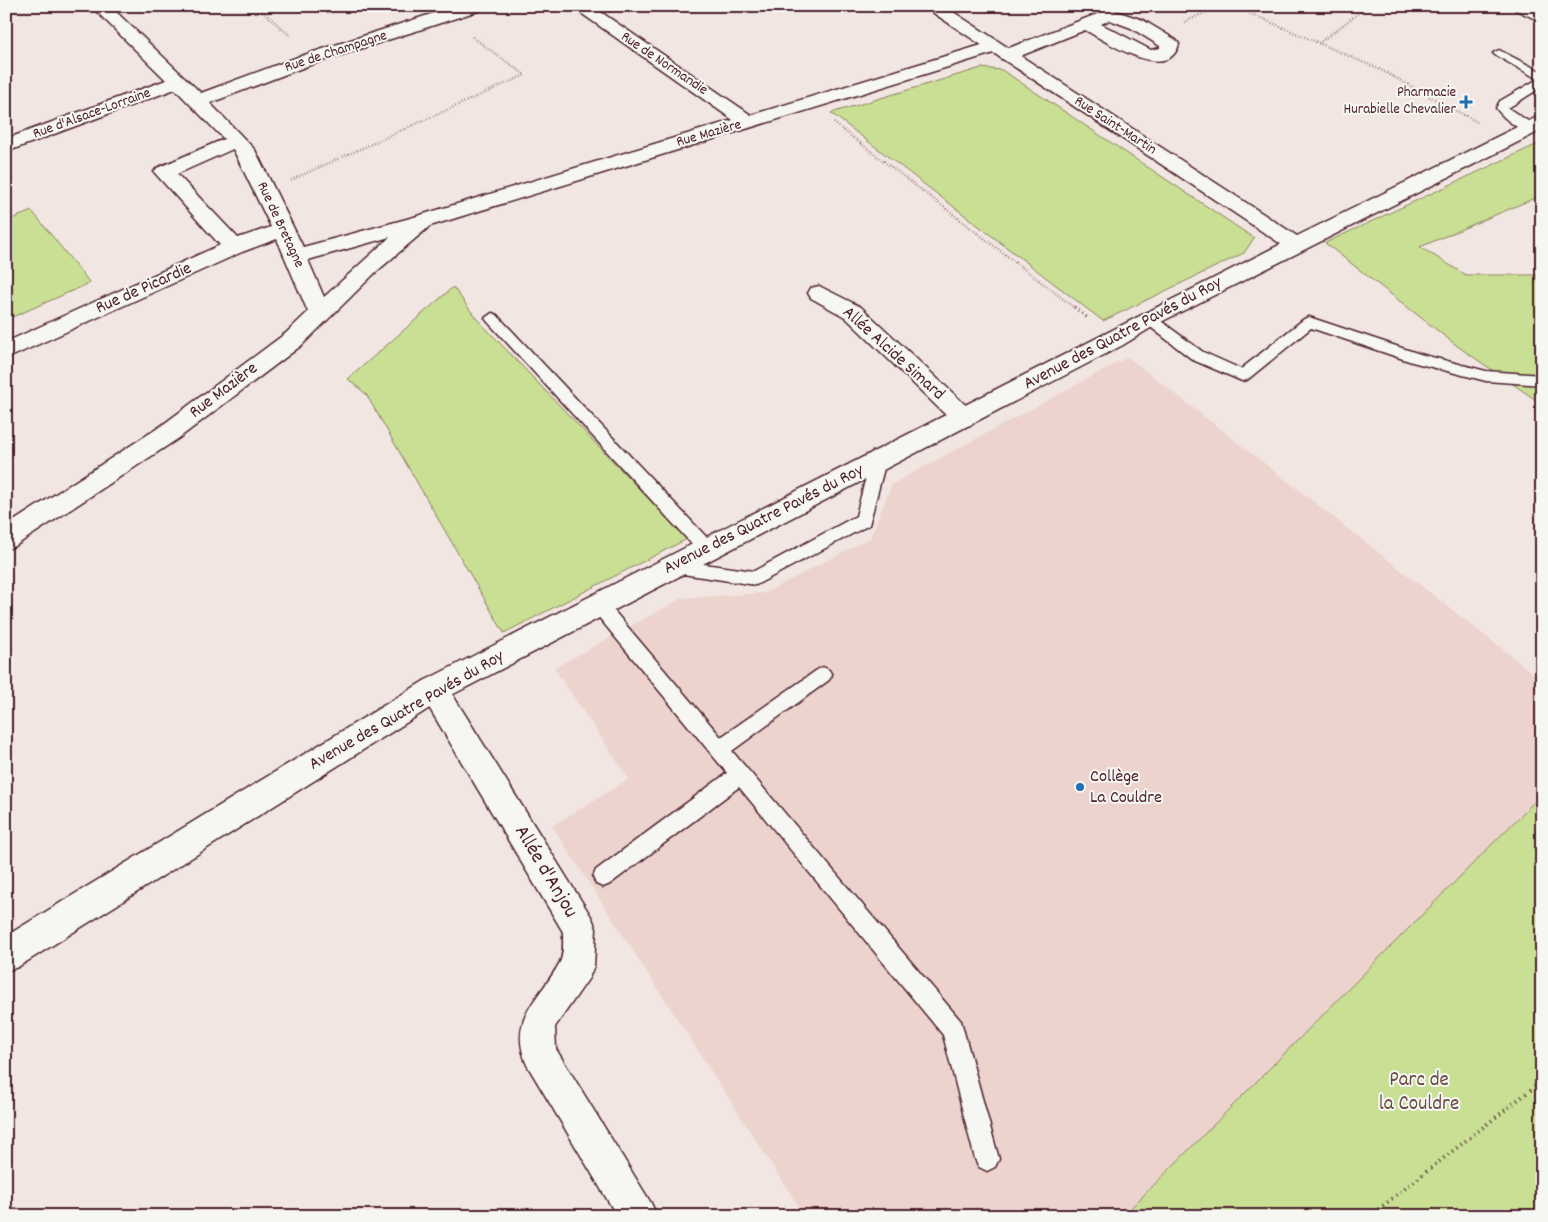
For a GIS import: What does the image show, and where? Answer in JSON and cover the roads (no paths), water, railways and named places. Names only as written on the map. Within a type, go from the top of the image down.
[{"type":"street","name":"Rue de Bretagne","points":[[100,6],[245,150],[296,256],[320,313]]},
{"type":"street","name":"Rue de Champagne","points":[[198,102],[304,61],[475,6]]},
{"type":"street","name":"Rue de Normandie","points":[[580,6],[749,122]]},
{"type":"street","name":"Rue Saint-Martin","points":[[932,6],[1298,246]]},
{"type":"street","points":[[1522,6],[1542,17]]},
{"type":"street","name":"Rue Mazière","points":[[296,256],[423,221],[749,122],[1000,51],[1087,24]]},
{"type":"street","name":"Rue d'Alsace-Lorraine","points":[[6,146],[178,82]]},
{"type":"street","name":"Avenue des Quatre Pavés du Roy","points":[[6,955],[434,690],[598,604],[964,418],[1115,339],[1149,319],[1298,246],[1536,125]]},
{"type":"street","points":[[234,247],[164,172],[236,140]]},
{"type":"street","name":"Rue Mazière","points":[[6,539],[170,432],[294,339],[368,267],[423,221]]},
{"type":"street","name":"Rue de Picardie","points":[[6,351],[234,247],[283,230]]},
{"type":"street","name":"Allée Alcide Simard","points":[[819,293],[853,312],[964,418]]},
{"type":"street","name":"Allée d'Anjou","points":[[434,690],[580,929],[577,966],[538,1023],[539,1053],[638,1216]]},
{"type":"lane","points":[[1499,53],[1542,77]]},
{"type":"lane","points":[[1536,125],[1506,113],[1502,108],[1504,104],[1542,82]]},
{"type":"lane","points":[[492,318],[707,549]]},
{"type":"lane","points":[[1149,319],[1198,356],[1242,376],[1309,322],[1417,358],[1486,376],[1542,380]]},
{"type":"lane","points":[[675,566],[756,578],[863,520],[878,461]]},
{"type":"lane","points":[[598,604],[742,774],[953,1029],[987,1159]]},
{"type":"lane","points":[[720,749],[822,675]]},
{"type":"lane","points":[[603,877],[742,774]]},
{"type":"place","name":"Pharmacie Hurabielle Chevalier","points":[[1466,102]]},
{"type":"place","name":"Collège La Couldre","points":[[1080,787]]},
{"type":"park label","name":"Parc de la Couldre","points":[[1419,1093]]}]
